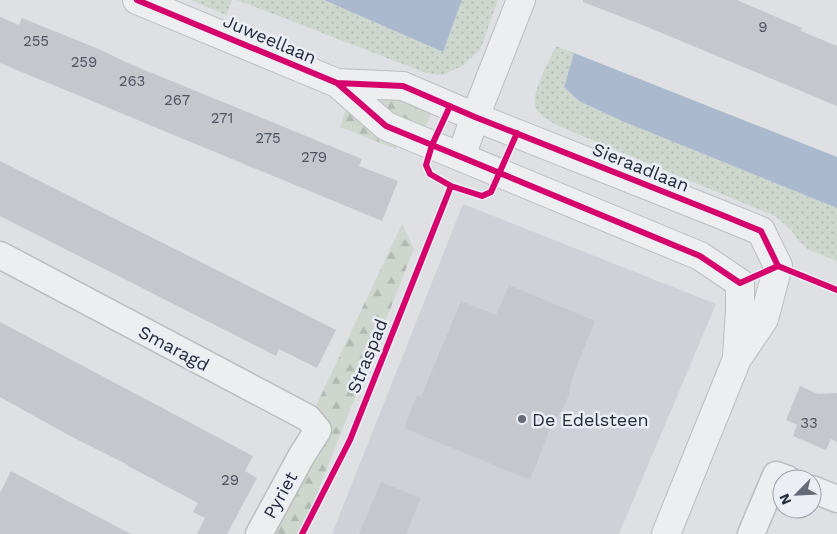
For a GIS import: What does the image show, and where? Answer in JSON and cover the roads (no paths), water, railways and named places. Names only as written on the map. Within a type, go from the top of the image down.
[{"type":"street","name":"Juweellaan","points":[[137,0],[337,83],[386,126],[461,157]]},
{"type":"street","points":[[461,157],[521,0]]},
{"type":"street","name":"Juweellaan","points":[[337,83],[403,86],[475,117]]},
{"type":"street","name":"Sieraadlaan","points":[[475,117],[761,232],[778,266],[764,319],[737,359],[666,534]]},
{"type":"street","name":"Sieraadlaan","points":[[461,157],[700,256],[740,283],[737,359]]},
{"type":"street","name":"Smaragd","points":[[0,255],[308,418],[318,430],[302,455]]},
{"type":"street","name":"Pyriet","points":[[259,534],[302,455]]},
{"type":"street","points":[[752,534],[772,485]]},
{"type":"street","points":[[822,493],[837,499]]},
{"type":"water","points":[[324,0],[462,0],[443,52]]},
{"type":"water","points":[[574,53],[837,157],[837,208],[622,121],[579,101],[564,87]]},
{"type":"place","name":"De Edelsteen","points":[[522,419]]}]
